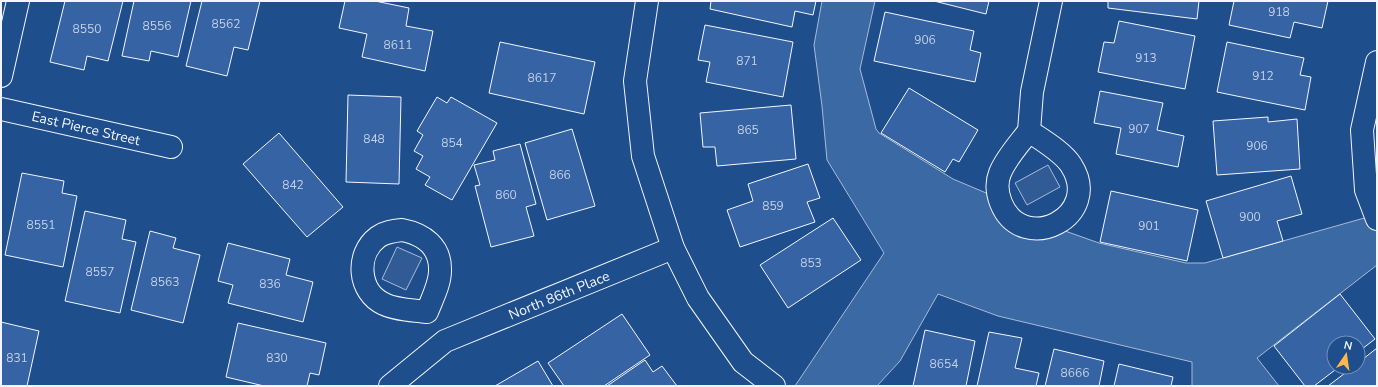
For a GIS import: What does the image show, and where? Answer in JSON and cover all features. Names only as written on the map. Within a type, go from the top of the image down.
[{"type":"street","points":[[1,76],[18,1]]},
{"type":"street","points":[[647,1],[635,81],[643,156],[673,248],[698,298],[743,362],[774,386]]},
{"type":"street","points":[[1029,131],[1032,92],[1050,1]]},
{"type":"street","points":[[1377,62],[1362,130],[1366,190],[1377,219]]},
{"type":"street","name":"East Pierce Street","points":[[1,109],[171,147]]},
{"type":"street","name":"North 86th Place","points":[[390,386],[446,341],[673,248]]},
{"type":"street","points":[[427,312],[446,341]]},
{"type":"shaded area","points":[[822,1],[875,1],[860,69],[876,129],[879,133],[953,179],[998,198],[1003,209],[1099,243],[1186,263],[1205,263],[1375,215],[1377,219],[1377,265],[1257,358],[1279,386],[1192,386],[1192,362],[998,316],[938,294],[900,361],[877,386],[795,386],[884,253],[827,160],[814,45]]},
{"type":"shaded area","points":[[1048,165],[1060,187],[1027,205],[1015,183]]},
{"type":"shaded area","points":[[397,247],[422,258],[406,290],[382,279]]},
{"type":"building","points":[[65,1],[123,1],[108,61],[87,56],[84,70],[50,62]]},
{"type":"building","points":[[134,1],[191,1],[178,57],[151,51],[149,61],[122,56]]},
{"type":"building","points":[[202,1],[260,1],[248,50],[234,47],[227,76],[186,66]]},
{"type":"building","points":[[345,1],[375,1],[409,8],[406,26],[433,31],[425,71],[362,57],[367,34],[339,28]]},
{"type":"building","points":[[711,1],[816,1],[813,15],[795,11],[792,27],[710,9]]},
{"type":"building","points":[[934,1],[989,1],[986,14]]},
{"type":"building","points":[[1108,1],[1199,1],[1197,19],[1108,8]]},
{"type":"building","points":[[1234,1],[1328,1],[1322,28],[1294,22],[1290,38],[1229,25]]},
{"type":"building","points":[[885,12],[974,31],[970,50],[981,53],[975,82],[874,61]]},
{"type":"building","points":[[1119,21],[1195,36],[1185,89],[1098,72],[1104,42],[1114,43]]},
{"type":"building","points":[[705,25],[793,42],[783,97],[706,82],[710,62],[698,60]]},
{"type":"building","points":[[500,42],[595,62],[584,114],[489,93]]},
{"type":"building","points":[[1227,42],[1304,58],[1300,75],[1311,77],[1305,110],[1217,92]]},
{"type":"building","points":[[909,88],[978,130],[959,162],[953,159],[945,172],[881,133]]},
{"type":"building","points":[[1100,91],[1163,103],[1157,130],[1184,136],[1178,167],[1116,154],[1121,128],[1094,123]]},
{"type":"building","points":[[348,95],[401,97],[399,184],[346,182]]},
{"type":"building","points":[[437,97],[447,103],[451,97],[497,123],[452,200],[425,185],[430,177],[416,169],[423,156],[414,151],[423,135],[417,131]]},
{"type":"building","points":[[791,105],[796,159],[717,166],[715,147],[703,147],[700,113]]},
{"type":"building","points":[[1268,117],[1268,122],[1297,119],[1300,169],[1217,175],[1213,121]]},
{"type":"building","points":[[572,129],[595,206],[547,220],[525,143]]},
{"type":"building","points":[[279,133],[343,207],[307,237],[243,164]]},
{"type":"building","points":[[520,144],[536,204],[526,207],[534,236],[491,247],[475,186],[480,185],[474,165],[495,160],[493,151]]},
{"type":"building","points":[[808,164],[820,198],[807,202],[815,222],[740,247],[727,210],[753,201],[748,184]]},
{"type":"building","points":[[22,173],[64,181],[62,193],[77,196],[63,267],[5,255]]},
{"type":"building","points":[[1291,176],[1302,214],[1277,221],[1283,241],[1223,258],[1206,201]]},
{"type":"building","points":[[1111,191],[1198,210],[1187,261],[1100,242]]},
{"type":"building","points":[[85,211],[126,220],[122,239],[136,242],[120,313],[65,301]]},
{"type":"building","points":[[833,218],[861,260],[788,308],[760,265]]},
{"type":"building","points":[[150,231],[176,238],[173,248],[200,255],[183,323],[131,310]]},
{"type":"building","points":[[228,243],[290,259],[286,275],[313,282],[303,322],[228,303],[233,285],[218,281]]},
{"type":"building","points":[[1340,294],[1375,339],[1366,346],[1366,335],[1326,335],[1326,375],[1328,375],[1314,386],[1305,386],[1274,346]]},
{"type":"building","points":[[622,314],[650,355],[604,386],[564,386],[548,363]]},
{"type":"building","points":[[1,322],[39,331],[27,386],[1,386]]},
{"type":"building","points":[[238,323],[326,343],[319,375],[310,373],[307,386],[264,386],[226,377]]},
{"type":"building","points":[[925,330],[975,341],[966,386],[913,386]]},
{"type":"building","points":[[989,332],[1022,338],[1015,368],[1039,373],[1036,386],[977,386]]},
{"type":"building","points":[[1377,348],[1377,386],[1328,386],[1342,375],[1366,375],[1366,357]]},
{"type":"building","points":[[1054,349],[1104,361],[1099,386],[1045,386]]},
{"type":"building","points":[[645,360],[653,372],[662,366],[677,386],[607,386]]},
{"type":"building","points":[[538,361],[553,386],[495,386]]},
{"type":"building","points":[[1119,364],[1173,377],[1171,386],[1114,386]]}]
